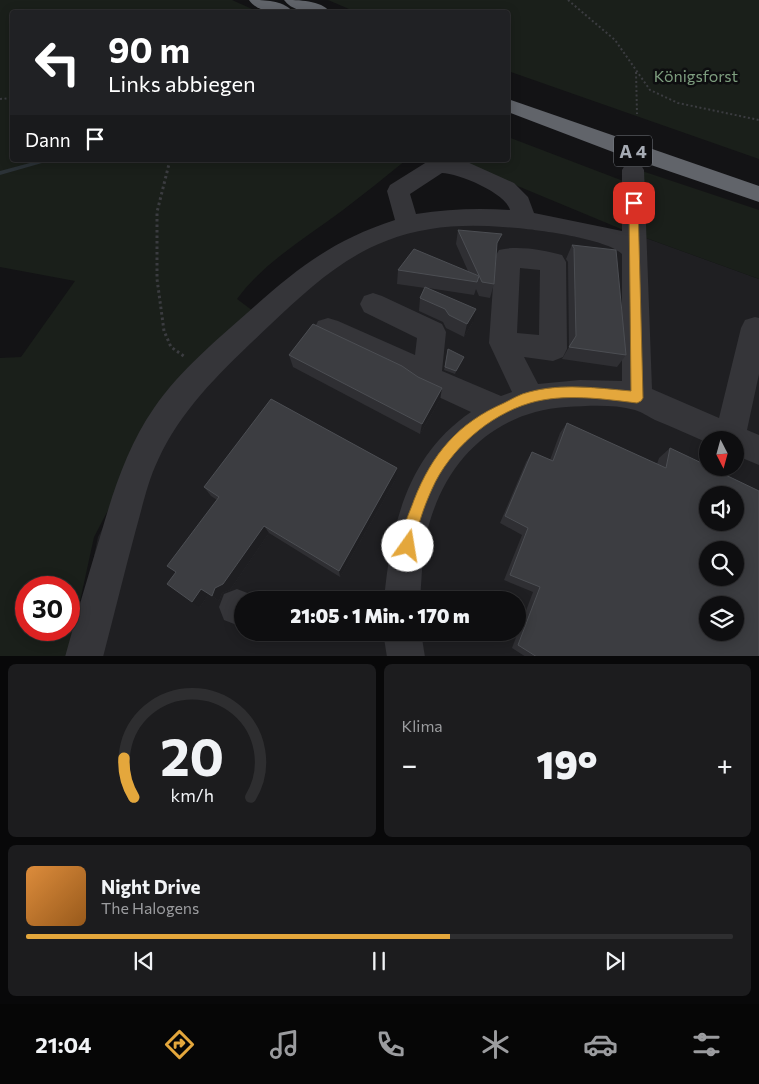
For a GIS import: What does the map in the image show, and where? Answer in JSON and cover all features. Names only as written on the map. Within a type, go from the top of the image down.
[{"type":"highway","points":[[257,0],[280,10]]},
{"type":"highway","points":[[292,0],[317,10]]},
{"type":"highway","points":[[310,0],[327,10]]},
{"type":"highway","name":"A 4","points":[[510,89],[628,131],[759,174]]},
{"type":"highway","name":"A 4","points":[[510,106],[621,147],[759,194]]},
{"type":"street","points":[[410,224],[405,217],[398,191],[438,165],[457,166],[506,189],[520,204],[524,219]]},
{"type":"street","points":[[634,170],[637,398]]},
{"type":"street","points":[[84,656],[127,500],[144,454],[176,402],[206,366],[324,264],[368,239],[410,224],[444,218],[478,216],[524,219],[616,238],[626,243],[634,252]]},
{"type":"street","points":[[373,304],[432,332],[427,378]]},
{"type":"street","points":[[735,431],[755,328]]},
{"type":"street","points":[[328,329],[412,367],[427,378],[500,410]]},
{"type":"street","points":[[503,343],[529,397]]},
{"type":"street","points":[[403,591],[410,532],[427,485],[445,454],[468,429],[500,410],[529,397],[565,393],[603,394],[637,398],[714,431]]},
{"type":"street","points":[[744,444],[759,450]]},
{"type":"street","points":[[404,641],[406,656]]},
{"type":"path","points":[[568,0],[615,40],[624,50],[636,72],[650,90],[678,103],[759,120]]},
{"type":"path","points":[[636,72],[638,114]]},
{"type":"path","points":[[169,162],[160,191],[155,233],[164,332],[168,344],[179,354],[206,366]]},
{"type":"shaded area","points":[[512,210],[646,238],[759,279],[759,656],[73,656],[76,641],[80,641],[80,623],[98,537],[175,392],[393,222]]},
{"type":"green space","points":[[0,0],[232,0],[254,10],[10,10],[10,162],[403,162],[273,262],[248,285],[237,299],[257,314],[171,390],[94,537],[80,601],[80,576],[15,576],[15,641],[71,641],[68,656],[0,656],[0,358],[21,357],[75,281],[0,267]]},
{"type":"green space","name":"Königsforst","points":[[328,0],[759,0],[759,159],[510,72],[510,10],[351,10]]},
{"type":"green space","points":[[510,138],[626,182],[626,231],[460,162],[510,162]]},
{"type":"green space","points":[[639,170],[759,210],[759,279],[646,238]]},
{"type":"building","points":[[458,230],[502,234],[497,243],[494,284],[482,282]]},
{"type":"building","points":[[572,245],[616,250],[626,355],[569,347],[576,336],[574,248]]},
{"type":"building","points":[[414,249],[479,276],[477,282],[398,270]]},
{"type":"building","points":[[425,287],[476,309],[467,324],[449,315],[445,309],[420,298]]},
{"type":"building","points":[[313,324],[402,366],[418,377],[442,388],[422,424],[289,355]]},
{"type":"building","points":[[448,349],[464,357],[456,371],[445,367]]},
{"type":"building","points":[[271,399],[397,468],[339,571],[264,526],[223,584],[215,588],[212,596],[201,589],[192,602],[167,584],[176,572],[167,566],[219,497],[204,487]]},
{"type":"building","points":[[567,423],[666,468],[670,448],[699,462],[699,476],[728,476],[759,491],[759,656],[535,656],[518,645],[520,641],[526,641],[526,624],[540,587],[510,575],[528,528],[505,516],[532,452],[553,461]]},
{"type":"waterway","points":[[0,173],[40,162]]},
{"type":"route","points":[[408,546],[410,532],[427,485],[445,454],[468,429],[500,410],[529,397],[565,393],[603,394],[637,398],[634,203]]}]
